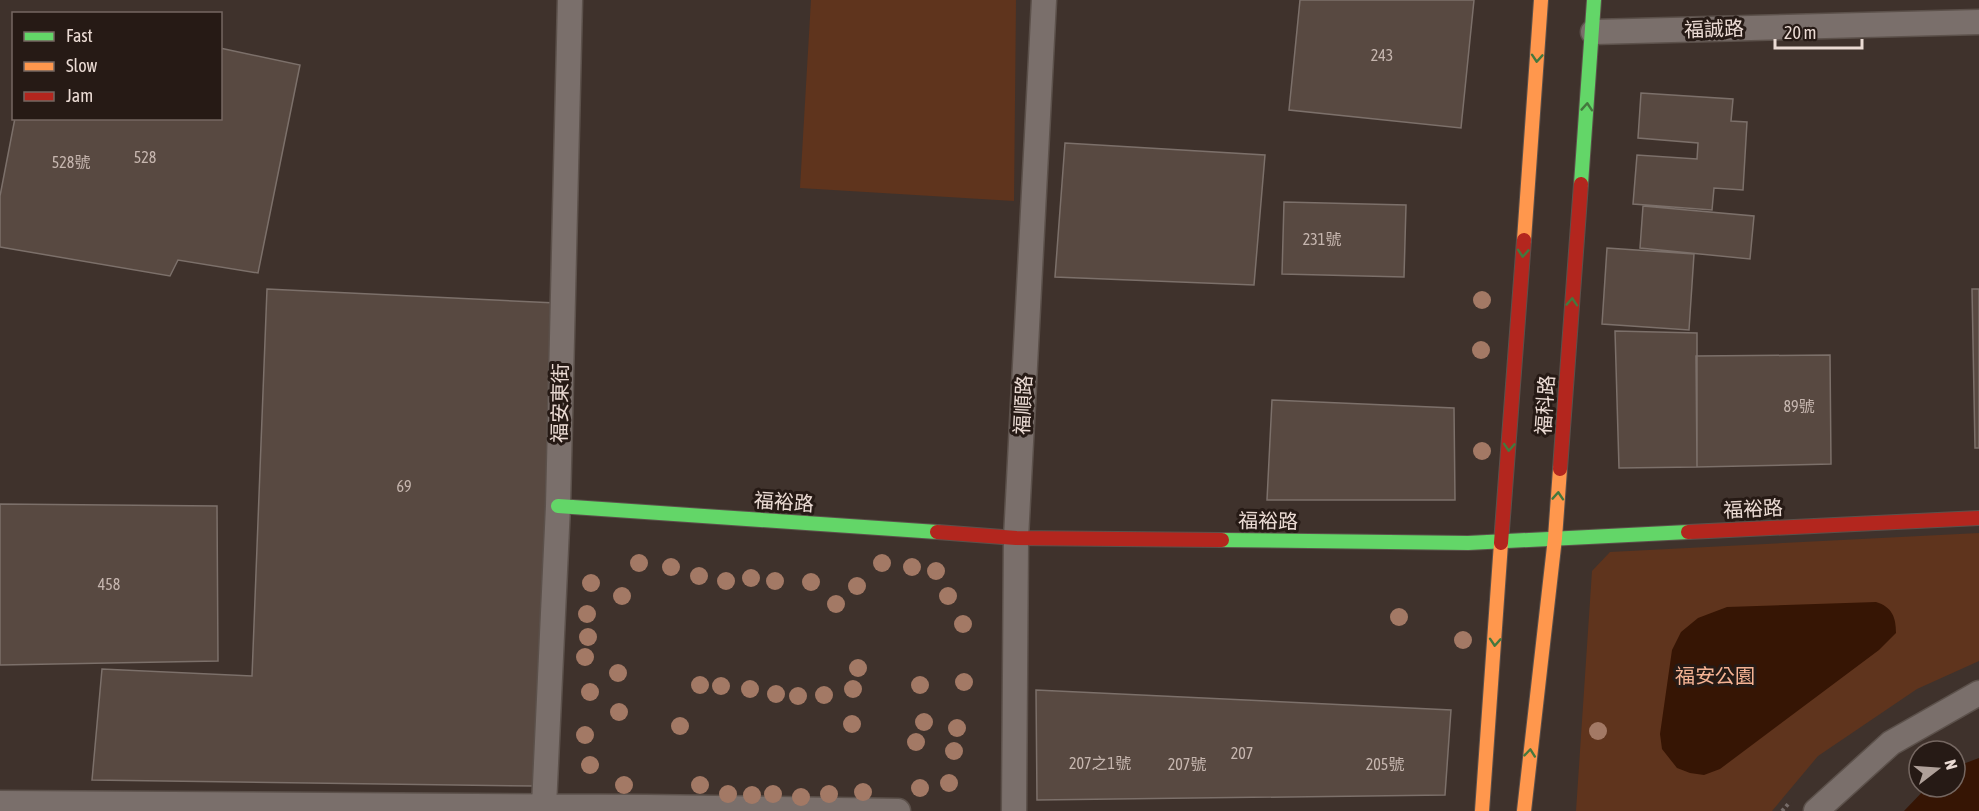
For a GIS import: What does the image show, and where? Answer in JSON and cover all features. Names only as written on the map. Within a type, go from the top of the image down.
[{"type":"street","name":"福安東街","points":[[544,807],[558,506],[570,0]]},
{"type":"street","name":"福順路","points":[[1014,811],[1016,538],[1044,0]]},
{"type":"street","name":"福科路","points":[[1482,811],[1541,0]]},
{"type":"street","name":"福科路","points":[[1524,811],[1555,538],[1594,0]]},
{"type":"street","name":"福誠路","points":[[1593,32],[1979,22]]},
{"type":"street","name":"福裕路","points":[[558,506],[1016,538],[1468,543],[1979,518]]},
{"type":"street","points":[[1816,811],[1891,743],[1979,693]]},
{"type":"street","points":[[0,803],[898,811]]},
{"type":"green space","points":[[811,0],[1016,0],[1014,201],[800,188]]},
{"type":"green space","name":"福安公園","points":[[1979,533],[1979,661],[1917,689],[1818,756],[1772,811],[1576,811],[1592,571],[1610,552]]},
{"type":"shaded area","points":[[1876,602],[1892,613],[1896,633],[1879,650],[1720,769],[1704,775],[1690,773],[1677,768],[1662,749],[1660,734],[1672,650],[1681,632],[1698,618],[1727,607]]},
{"type":"shaded area","points":[[1979,758],[1979,811],[1904,811],[1916,799],[1967,799],[1967,762]]},
{"type":"building","points":[[1300,0],[1474,0],[1461,128],[1289,110]]},
{"type":"building","points":[[222,48],[300,65],[258,273],[178,260],[170,276],[0,247],[0,196],[15,120],[222,120]]},
{"type":"building","points":[[1641,93],[1733,99],[1731,121],[1747,122],[1743,190],[1714,188],[1712,210],[1633,204],[1637,155],[1697,159],[1698,143],[1638,138]]},
{"type":"building","points":[[1065,143],[1265,155],[1254,285],[1055,277]]},
{"type":"building","points":[[1284,202],[1406,205],[1404,277],[1282,274]]},
{"type":"building","points":[[1643,206],[1754,216],[1750,259],[1640,248]]},
{"type":"building","points":[[1607,248],[1694,254],[1689,330],[1602,324]]},
{"type":"building","points":[[267,289],[556,303],[535,786],[92,780],[102,669],[252,676]]},
{"type":"building","points":[[1972,289],[1979,289],[1979,448],[1975,448]]},
{"type":"building","points":[[1615,331],[1697,333],[1697,467],[1619,468]]},
{"type":"building","points":[[1830,355],[1831,464],[1697,467],[1696,356]]},
{"type":"building","points":[[1272,400],[1454,408],[1455,500],[1267,500]]},
{"type":"building","points":[[0,504],[217,506],[218,661],[0,665]]},
{"type":"building","points":[[1036,690],[1451,710],[1445,795],[1037,800]]},
{"type":"traffic: fast","points":[[1581,184],[1594,0]]},
{"type":"traffic: fast","points":[[558,506],[937,532]]},
{"type":"traffic: fast","points":[[1222,540],[1468,543],[1688,532]]},
{"type":"traffic: slow","points":[[1524,240],[1541,0]]},
{"type":"traffic: slow","points":[[1524,811],[1555,538],[1560,469]]},
{"type":"traffic: slow","points":[[1482,811],[1501,543]]},
{"type":"traffic: jam","points":[[1560,469],[1581,184]]},
{"type":"traffic: jam","points":[[1501,543],[1524,240]]},
{"type":"traffic: jam","points":[[1688,532],[1979,518]]},
{"type":"traffic: jam","points":[[937,532],[1016,538],[1222,540]]}]
